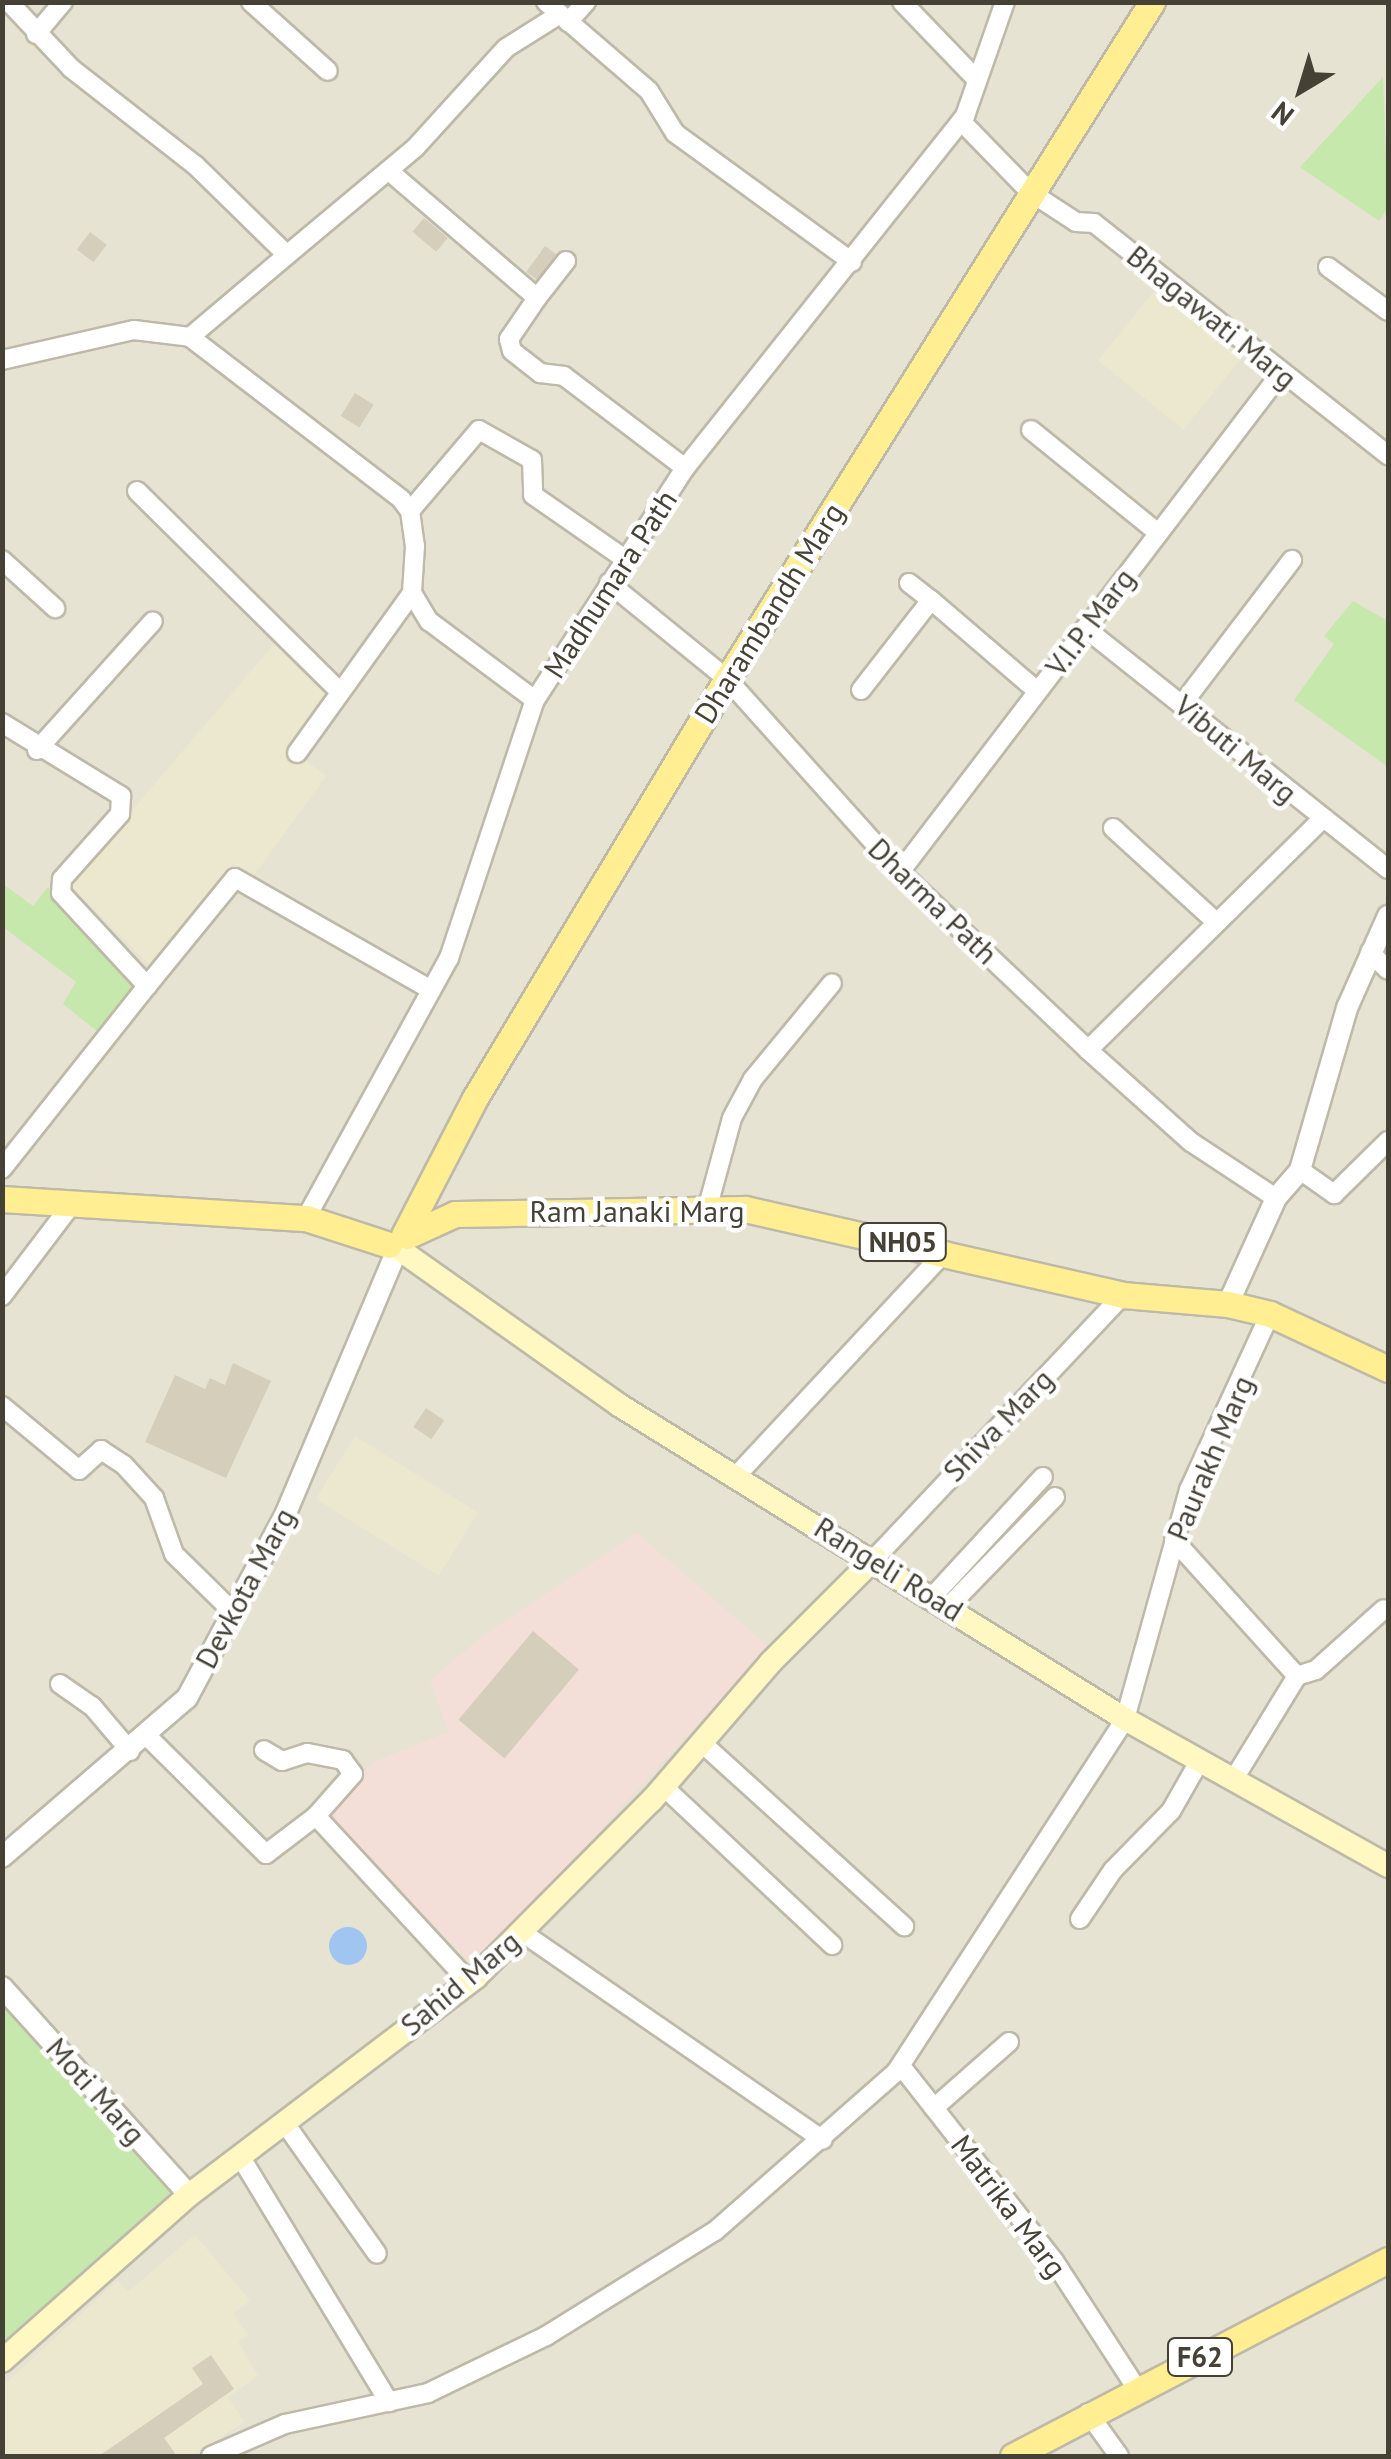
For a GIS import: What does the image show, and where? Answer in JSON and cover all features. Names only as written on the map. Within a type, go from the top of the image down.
[{"type":"main road","name":"Dharambandh Marg","points":[[400,1244],[475,1098],[727,679],[1152,2]]},
{"type":"main road","points":[[2,1199],[306,1218],[400,1244]]},
{"type":"main road","name":"Ram Janaki Marg","points":[[400,1244],[454,1214],[708,1206],[946,1251],[1122,1294],[1228,1304],[1270,1314],[1388,1369]]},
{"type":"main road","name":"Rangeli Road","points":[[400,1244],[619,1405],[875,1558],[1125,1719],[1388,1866]]},
{"type":"main road","name":"Sahid Marg","points":[[2,2361],[189,2195],[469,1982],[523,1932],[664,1786],[875,1558]]},
{"type":"main road","name":"F62","points":[[1013,2456],[1044,2450],[1088,2413],[1388,2260]]},
{"type":"street","points":[[9,2],[36,34],[195,165],[287,256]]},
{"type":"street","points":[[36,34],[63,2]]},
{"type":"street","points":[[251,2],[328,71]]},
{"type":"street","points":[[190,337],[389,171],[482,69],[558,13],[586,2]]},
{"type":"street","points":[[902,2],[977,80]]},
{"type":"street","name":"Madhumara Path","points":[[306,1218],[431,990],[517,772],[535,700],[686,468],[961,120],[1005,2]]},
{"type":"street","points":[[558,13],[650,92],[675,133],[852,262]]},
{"type":"street","name":"Bhagawati Marg","points":[[961,120],[1030,192],[1076,222],[1094,223],[1388,455]]},
{"type":"street","points":[[389,171],[536,298]]},
{"type":"street","points":[[566,261],[509,339],[512,351],[540,372],[564,376],[686,468]]},
{"type":"street","points":[[1328,267],[1388,311]]},
{"type":"street","points":[[2,360],[134,330],[190,337],[410,511]]},
{"type":"street","name":"V.I.P. Marg","points":[[900,872],[1281,373]]},
{"type":"street","points":[[535,700],[428,621],[412,593],[410,511],[479,430],[532,460],[533,495],[625,559]]},
{"type":"street","points":[[1031,430],[1158,533]]},
{"type":"street","points":[[137,491],[340,692]]},
{"type":"street","points":[[2,560],[55,608]]},
{"type":"street","points":[[1183,703],[1292,560]]},
{"type":"street","name":"Dharma Path","points":[[609,583],[727,679],[900,872],[1088,1050],[1191,1142],[1276,1198]]},
{"type":"street","points":[[910,583],[1037,691]]},
{"type":"street","points":[[297,753],[412,593]]},
{"type":"street","points":[[861,690],[931,600]]},
{"type":"street","points":[[37,750],[153,621]]},
{"type":"street","name":"Vibuti Marg","points":[[1085,628],[1183,703],[1322,820],[1388,868]]},
{"type":"street","points":[[2,722],[37,750],[123,800],[120,814],[60,886],[147,986]]},
{"type":"street","points":[[1088,1050],[1322,820]]},
{"type":"street","points":[[1112,828],[1216,922]]},
{"type":"street","points":[[2,1168],[236,878],[431,990]]},
{"type":"street","points":[[1228,1304],[1276,1198],[1300,1170],[1370,952],[1388,916]]},
{"type":"street","points":[[1370,952],[1388,970]]},
{"type":"street","points":[[708,1206],[732,1118],[753,1079],[832,983]]},
{"type":"street","points":[[1300,1170],[1334,1194],[1388,1141]]},
{"type":"street","points":[[2,1296],[72,1205]]},
{"type":"street","name":"Devkota Marg","points":[[2,1857],[130,1752],[186,1698],[286,1513],[400,1244]]},
{"type":"street","points":[[736,1475],[946,1251]]},
{"type":"street","name":"Shiva Marg","points":[[875,1558],[1122,1294]]},
{"type":"street","name":"Paurakh Marg","points":[[211,2456],[250,2434],[428,2394],[562,2326],[715,2231],[823,2140],[900,2066],[1125,1719],[1174,1540],[1270,1314]]},
{"type":"street","points":[[2,1406],[80,1470],[100,1450],[124,1466],[154,1498],[174,1554],[233,1612]]},
{"type":"street","points":[[941,1601],[1013,1504],[1043,1477]]},
{"type":"street","points":[[941,1601],[1056,1497]]},
{"type":"street","points":[[1013,1504],[1032,1521]]},
{"type":"street","points":[[1174,1540],[1297,1676]]},
{"type":"street","points":[[1234,1779],[1297,1676],[1316,1670],[1384,1610]]},
{"type":"street","points":[[60,1684],[92,1706],[130,1752]]},
{"type":"street","points":[[148,1736],[262,1854],[316,1816],[351,1778],[348,1764],[312,1753],[282,1760],[264,1750]]},
{"type":"street","points":[[702,1743],[904,1926]]},
{"type":"street","points":[[1080,1919],[1113,1870],[1171,1811],[1200,1760]]},
{"type":"street","points":[[664,1786],[832,1945]]},
{"type":"street","points":[[316,1816],[469,1982]]},
{"type":"street","points":[[523,1932],[823,2140]]},
{"type":"street","name":"Moti Marg","points":[[2,1987],[189,2195]]},
{"type":"street","name":"Matrika Marg","points":[[1009,2042],[934,2108],[1054,2261],[1136,2389]]},
{"type":"street","points":[[900,2066],[934,2108]]},
{"type":"street","points":[[284,2122],[378,2254]]},
{"type":"street","points":[[240,2156],[389,2402]]},
{"type":"street","points":[[1088,2413],[1119,2456]]},
{"type":"shaded area","points":[[3,3],[1388,3],[1388,2456],[3,2456]]},
{"type":"shaded area","points":[[1159,285],[1244,354],[1183,430],[1098,360]]},
{"type":"shaded area","points":[[276,642],[330,692],[287,747],[326,776],[254,875],[233,864],[153,968],[69,884]]},
{"type":"shaded area","points":[[355,1436],[478,1513],[439,1576],[316,1499]]},
{"type":"shaded area","points":[[637,1533],[769,1647],[474,1966],[323,1812],[374,1762],[449,1732],[430,1681],[484,1635]]},
{"type":"shaded area","points":[[195,2235],[250,2301],[233,2313],[248,2335],[238,2341],[258,2376],[228,2397],[244,2422],[191,2456],[3,2456],[3,2386],[117,2281],[128,2292]]},
{"type":"green space","points":[[1383,77],[1388,208],[1379,221],[1300,167]]},
{"type":"green space","points":[[1353,601],[1388,621],[1388,767],[1294,700],[1334,644],[1324,636]]},
{"type":"green space","points":[[2,883],[33,906],[48,887],[139,983],[98,1032],[63,1004],[76,982],[3,927]]},
{"type":"green space","points":[[2,1992],[176,2191],[2,2354]]},
{"type":"water","points":[[348,1927],[361,1933],[367,1946],[361,1959],[348,1965],[335,1959],[329,1946],[335,1933]]},
{"type":"building","points":[[424,218],[448,238],[436,252],[412,232]]},
{"type":"building","points":[[90,232],[107,245],[94,262],[77,250]]},
{"type":"building","points":[[545,246],[556,254],[538,280],[526,272]]},
{"type":"building","points":[[355,393],[374,405],[359,428],[341,416]]},
{"type":"building","points":[[233,1363],[271,1381],[226,1478],[145,1442],[175,1375],[205,1389],[210,1378],[225,1385]]},
{"type":"building","points":[[426,1408],[444,1420],[431,1439],[413,1427]]},
{"type":"building","points":[[533,1631],[579,1670],[504,1758],[458,1720]]},
{"type":"building","points":[[211,2355],[234,2389],[164,2438],[177,2456],[99,2456],[203,2384],[192,2368]]}]
